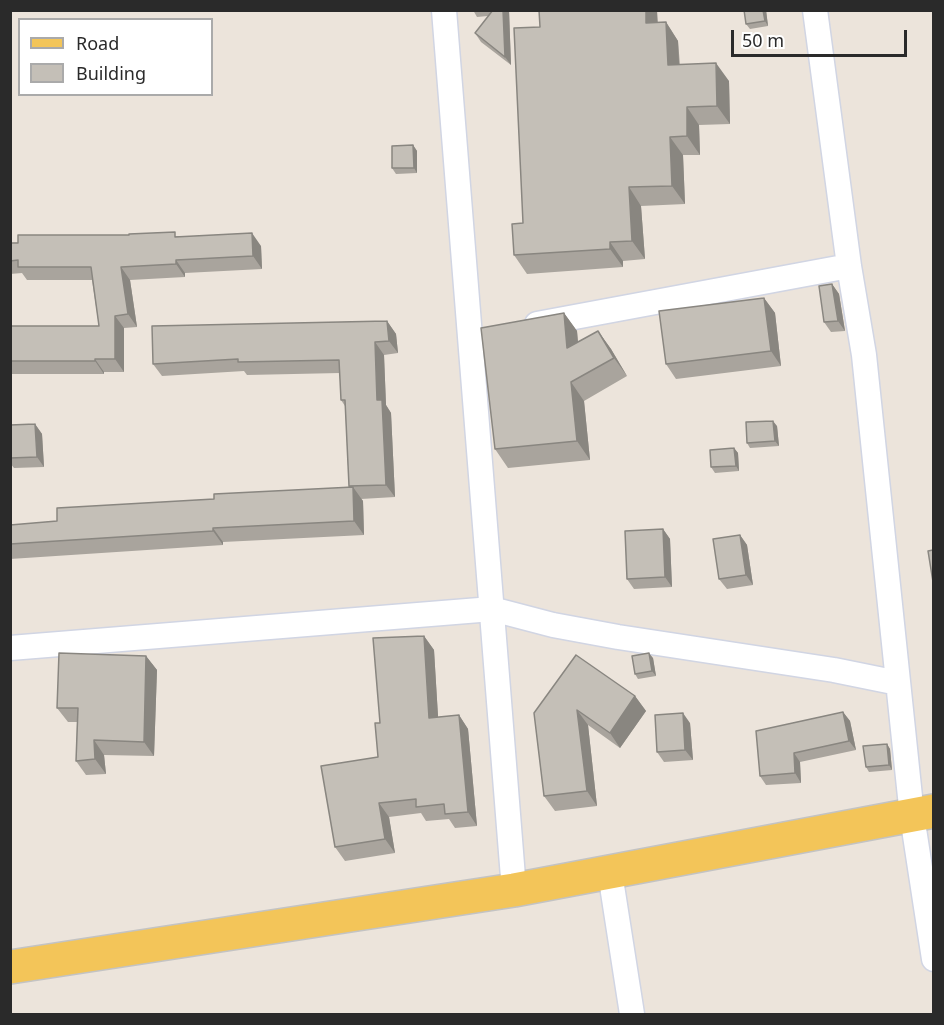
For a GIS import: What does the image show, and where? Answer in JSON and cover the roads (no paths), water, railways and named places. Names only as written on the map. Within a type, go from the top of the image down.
[{"type":"main road","points":[[10,967],[514,890],[923,813]]},
{"type":"street","points":[[444,10],[493,332],[492,609],[514,890]]},
{"type":"street","points":[[814,10],[849,266],[864,355],[898,683],[923,813],[933,959]]},
{"type":"street","points":[[493,332],[849,266]]},
{"type":"street","points":[[10,648],[492,609],[553,625],[618,637],[834,670],[898,683]]},
{"type":"street","points":[[610,873],[632,1014]]}]
